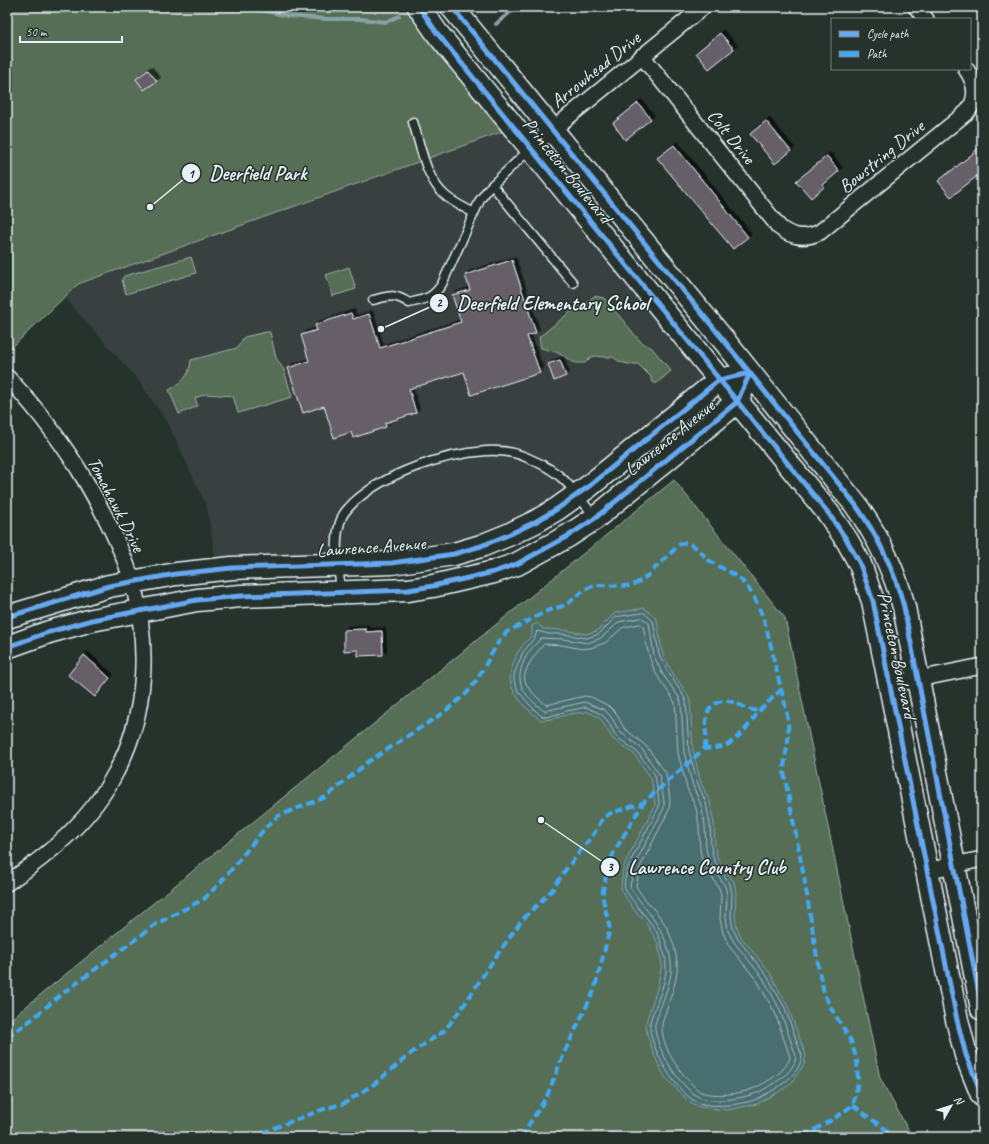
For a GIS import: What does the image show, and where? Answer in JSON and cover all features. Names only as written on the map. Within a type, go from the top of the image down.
[{"type":"street","name":"Princeton Boulevard","points":[[419,7],[437,33],[829,514],[848,542],[860,564],[873,601],[957,1020],[966,1055],[981,1090]]},
{"type":"street","name":"Princeton Boulevard","points":[[452,7],[855,504],[876,536],[891,566],[904,607],[982,1009]]},
{"type":"street","name":"Arrowhead Drive","points":[[531,148],[703,7]]},
{"type":"street","points":[[916,7],[925,18]]},
{"type":"street","name":"Colt Drive","points":[[642,56],[779,227],[793,236]]},
{"type":"street","name":"Bowstring Drive","points":[[793,236],[810,236],[820,232],[967,112],[972,106],[975,96],[975,85],[967,70]]},
{"type":"street","name":"Lawrence Avenue","points":[[7,617],[109,586],[176,574],[232,568],[392,563],[454,554],[481,546],[535,522],[576,495],[719,380],[750,373]]},
{"type":"street","name":"Lawrence Avenue","points":[[7,647],[49,632],[92,620],[138,610],[197,600],[241,596],[408,590],[433,586],[494,572],[516,564],[568,536],[595,518],[737,402],[750,373]]},
{"type":"street","name":"Tomahawk Drive","points":[[7,377],[49,426],[89,486],[107,520],[132,582],[138,610],[144,662],[139,707],[134,727],[126,751],[116,773],[101,796],[82,820],[61,842],[7,883]]},
{"type":"street","points":[[889,685],[982,666]]},
{"type":"street","points":[[926,871],[982,859]]},
{"type":"lane","points":[[413,122],[429,173],[438,188],[447,197],[474,213]]},
{"type":"lane","points":[[373,300],[391,295],[409,303],[434,295],[442,284],[480,200],[492,185],[531,148]]},
{"type":"lane","points":[[492,185],[573,283]]},
{"type":"lane","points":[[341,592],[337,529],[343,515],[351,505],[364,493],[398,474],[455,455],[487,451],[509,452],[527,457],[564,480],[595,518]]},
{"type":"shaded area","points":[[507,130],[700,370],[701,377],[699,384],[553,502],[505,528],[433,551],[216,562],[207,507],[168,423],[139,381],[64,297],[78,284]]},
{"type":"green space","points":[[7,7],[410,7],[507,130],[78,284],[7,352]]},
{"type":"green space","points":[[191,257],[196,273],[126,294],[122,280],[124,276]]},
{"type":"green space","points":[[349,267],[356,289],[333,296],[326,275]]},
{"type":"green space","points":[[594,296],[604,298],[641,342],[652,348],[671,371],[657,383],[654,383],[651,380],[651,377],[638,364],[620,362],[613,357],[596,356],[591,357],[585,363],[575,363],[556,352],[541,348],[539,337],[579,305],[582,307]]},
{"type":"green space","points":[[270,332],[276,358],[284,370],[292,397],[238,413],[233,396],[206,394],[195,398],[198,406],[179,414],[169,390],[187,375],[191,360],[237,348],[244,337]]},
{"type":"green space","points":[[674,480],[785,618],[880,1078],[912,1137],[7,1137],[7,1022]]},
{"type":"water","points":[[644,608],[657,619],[662,652],[670,669],[690,700],[693,750],[701,783],[710,802],[714,824],[715,847],[718,859],[734,882],[736,893],[735,917],[737,927],[741,937],[770,973],[788,1007],[806,1056],[804,1064],[793,1081],[785,1088],[757,1104],[727,1110],[699,1107],[688,1101],[665,1077],[654,1055],[647,1034],[646,1022],[657,989],[662,964],[658,943],[645,921],[638,915],[622,892],[621,886],[626,861],[655,806],[651,778],[634,754],[613,739],[599,717],[586,711],[584,713],[573,713],[551,719],[540,720],[516,695],[510,680],[512,666],[516,656],[521,647],[532,635],[532,626],[537,623],[543,629],[564,630],[586,634],[597,631],[615,613]]},
{"type":"building","points":[[720,33],[734,49],[709,69],[696,53]]},
{"type":"building","points":[[148,70],[157,81],[144,90],[136,79]]},
{"type":"building","points":[[638,103],[651,119],[625,140],[613,123]]},
{"type":"building","points":[[766,121],[791,151],[775,164],[750,134]]},
{"type":"building","points":[[674,145],[748,237],[733,249],[657,158]]},
{"type":"building","points":[[982,145],[982,172],[951,197],[938,181]]},
{"type":"building","points":[[827,156],[839,171],[811,198],[796,181]]},
{"type":"building","points":[[512,260],[536,333],[527,336],[540,373],[471,395],[464,372],[409,389],[416,413],[385,423],[386,427],[353,438],[351,432],[334,438],[324,406],[303,413],[288,368],[309,361],[301,335],[317,330],[315,325],[351,313],[353,319],[369,314],[380,348],[461,322],[452,295],[470,290],[465,275]]},
{"type":"building","points":[[560,360],[566,376],[554,381],[548,364]]},
{"type":"building","points":[[366,629],[366,632],[382,631],[383,655],[358,656],[358,650],[344,651],[344,630]]},
{"type":"building","points":[[84,655],[110,678],[95,697],[68,675]]},
{"type":"waterway","points":[[248,7],[288,16],[326,19],[361,19],[386,22],[399,16]]},
{"type":"waterway","points":[[496,24],[516,7]]},
{"type":"marked path","points":[[7,1037],[156,924],[204,899],[221,882],[266,827],[278,816],[326,797],[368,762],[443,713],[467,693],[476,681],[499,641],[507,632],[547,611],[566,605],[590,587],[596,585],[629,586],[637,583],[647,576],[680,544],[685,543],[697,548],[710,561],[741,580],[749,589],[761,611],[769,637],[786,711],[788,736],[784,773],[804,877],[820,976],[825,996],[851,1041],[857,1061],[858,1082],[853,1105],[835,1118],[809,1133],[766,1137]]},
{"type":"marked path","points":[[251,1137],[321,1110],[345,1103],[374,1084],[413,1052],[445,1030],[464,1005],[522,920],[553,889],[564,872],[595,832],[603,818],[611,813],[643,803],[704,749],[723,747],[729,744],[743,732],[760,710],[782,689]]},
{"type":"marked path","points":[[704,749],[707,717],[711,707],[719,702],[730,701],[749,709],[760,710]]},
{"type":"marked path","points":[[521,1137],[547,1096],[565,1051],[594,991],[610,929],[602,895],[608,867],[614,852],[643,803]]},
{"type":"marked path","points":[[853,1105],[886,1130],[891,1137]]},
{"type":"cycle path","points":[[419,7],[437,33],[829,514],[848,542],[860,564],[873,601],[957,1020],[966,1055],[982,1095]]},
{"type":"cycle path","points":[[452,7],[726,343],[855,504],[878,541],[890,566],[904,607],[982,1009]]},
{"type":"cycle path","points":[[7,617],[109,586],[176,574],[232,568],[392,563],[454,554],[481,546],[535,522],[557,509],[588,487],[719,380],[750,373]]},
{"type":"cycle path","points":[[7,647],[49,632],[92,620],[197,600],[241,596],[408,590],[433,586],[494,572],[517,564],[568,536],[594,519],[737,402],[750,373]]},
{"type":"place","name":"Deerfield Park","points":[[150,207]]},
{"type":"place","name":"Deerfield Elementary School","points":[[381,329]]},
{"type":"place","name":"Lawrence Country Club","points":[[541,820]]}]
